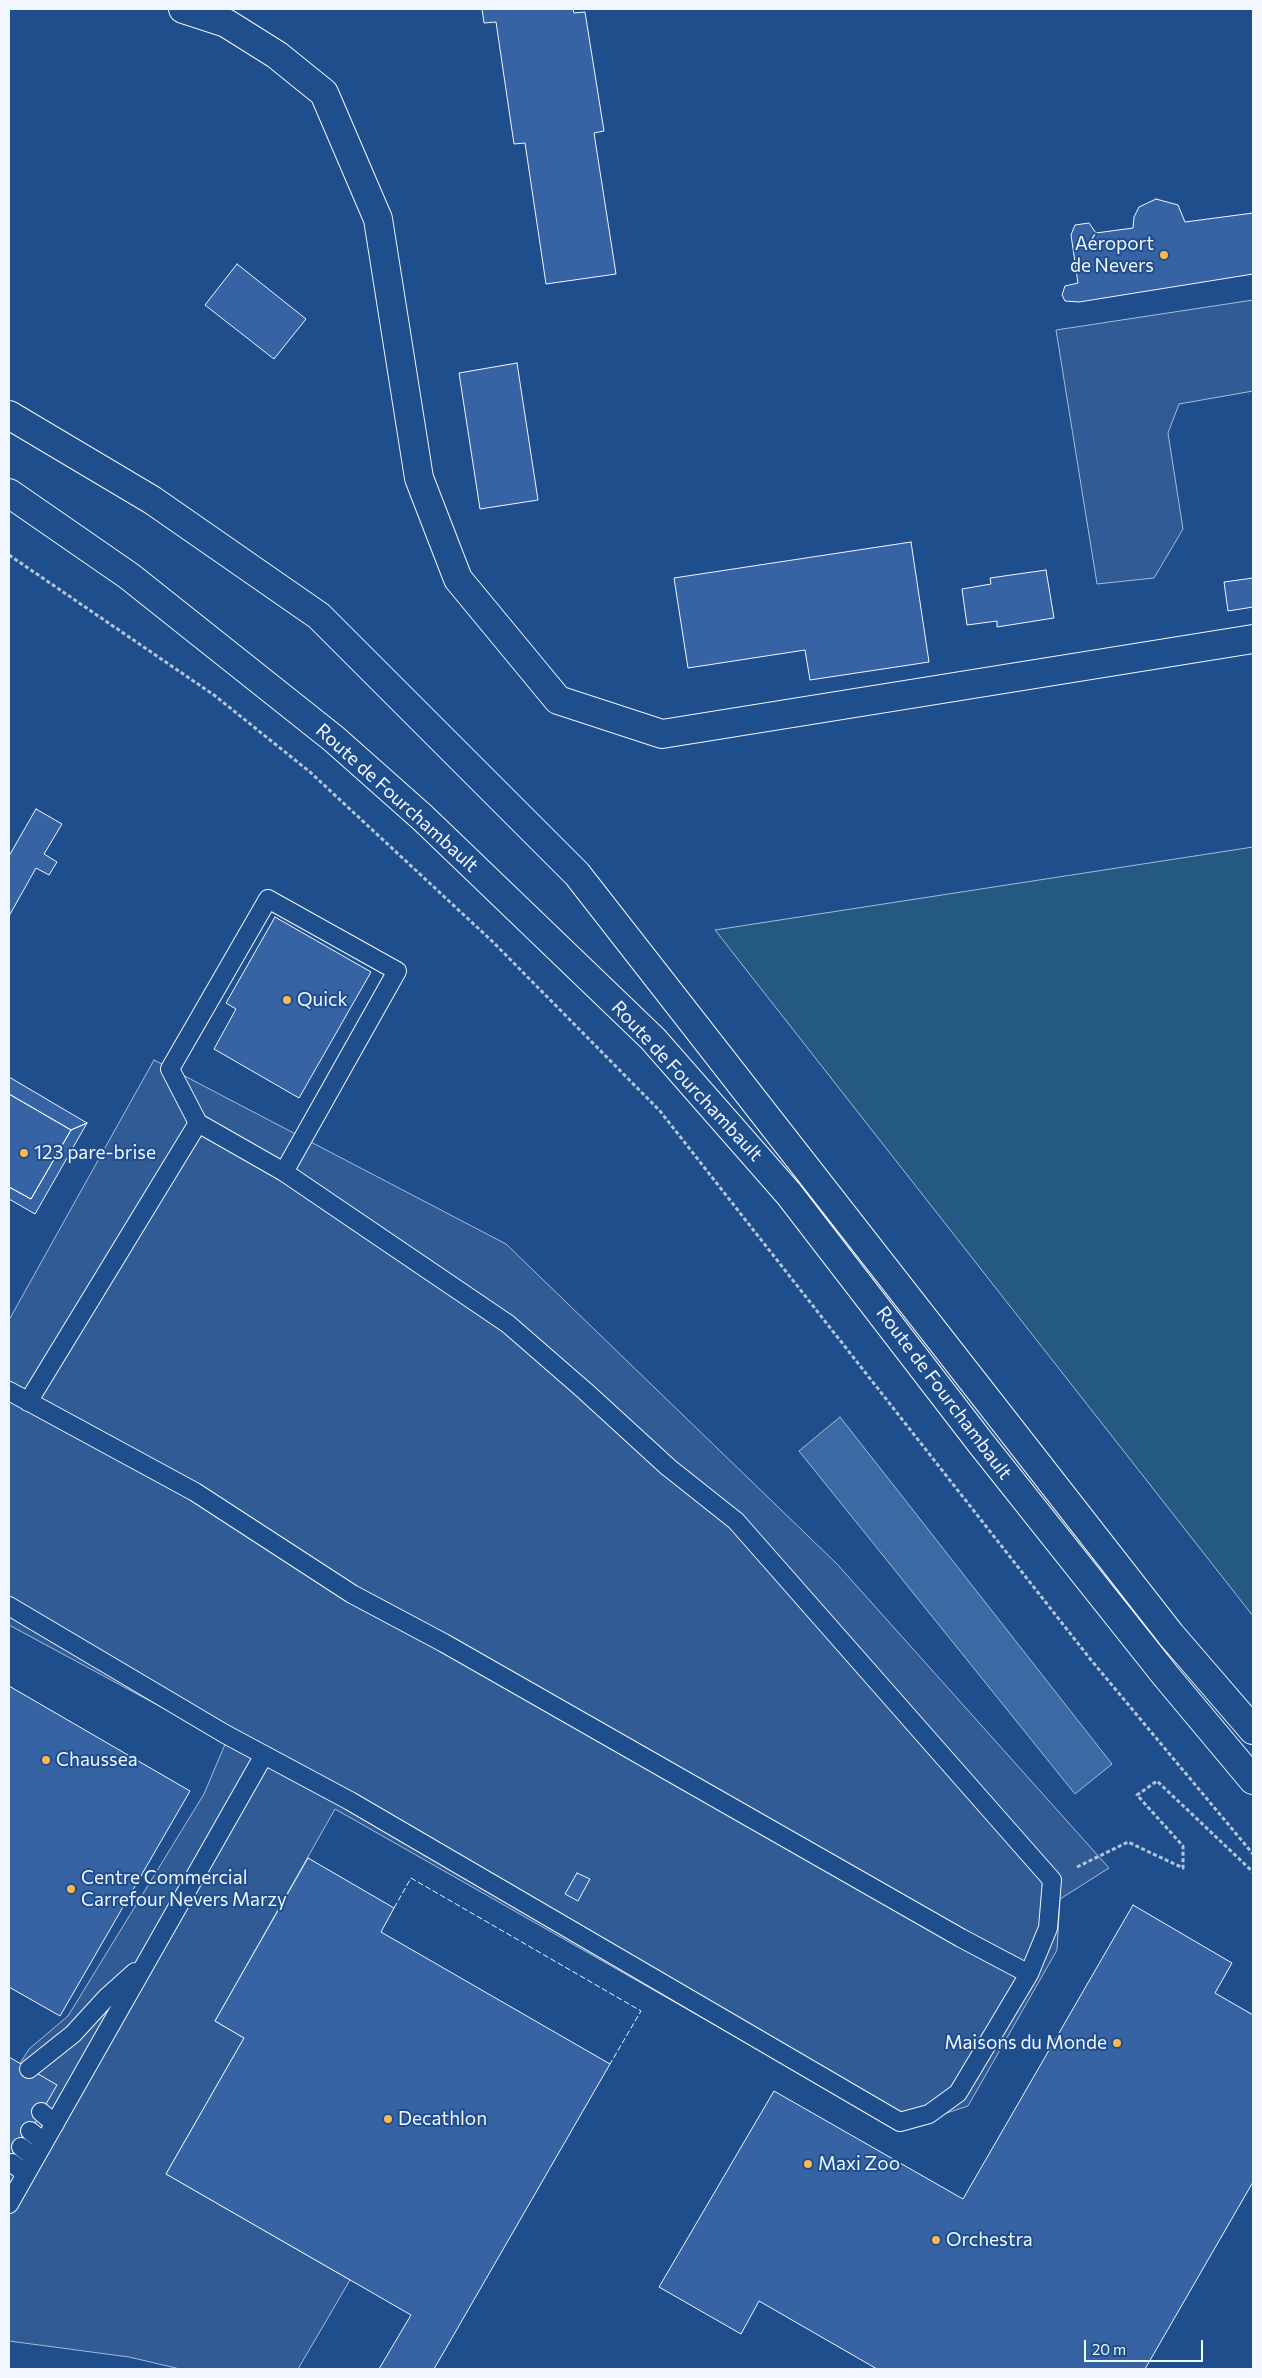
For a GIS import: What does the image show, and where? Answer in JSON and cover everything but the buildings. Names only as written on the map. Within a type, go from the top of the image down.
[{"type":"main road","points":[[183,9],[226,24],[277,55],[324,93],[378,219],[419,478],[447,552],[458,579],[558,700],[662,734],[1253,639]]},
{"type":"main road","points":[[9,415],[152,500],[319,616],[577,874],[1165,1627],[1253,1730]]},
{"type":"main road","name":"Route de Fourchambault","points":[[9,493],[130,576],[334,739],[423,818],[653,1039],[789,1194],[980,1442],[1166,1676],[1253,1780]]},
{"type":"lane","points":[[9,1606],[224,1734],[367,1811],[900,2122],[929,2114],[958,2093],[1029,1974],[1048,1928],[1052,1880],[736,1521],[668,1467],[508,1324],[284,1172],[198,1123],[170,1068],[268,898],[397,971],[284,1172]]},
{"type":"lane","points":[[28,1402],[198,1123]]},
{"type":"lane","points":[[9,1391],[195,1492],[352,1594],[444,1643],[937,1924],[1029,1974]]},
{"type":"lane","points":[[11,2193],[26,2174],[28,2153],[44,2142],[55,2124],[264,1755]]},
{"type":"lane","points":[[30,2069],[73,2034],[106,1998],[147,1962]]},
{"type":"lane","points":[[41,2112],[55,2124]]},
{"type":"lane","points":[[30,2131],[44,2142]]},
{"type":"lane","points":[[12,2163],[26,2174]]},
{"type":"path","points":[[9,555],[214,696],[310,772],[493,942],[660,1111],[1091,1660],[1253,1854]]},
{"type":"path","points":[[1052,1880],[1128,1842],[1183,1868],[1183,1846],[1137,1795],[1157,1781],[1253,1872]]},
{"type":"shaded area","points":[[1253,300],[1253,391],[1179,404],[1168,433],[1183,529],[1154,578],[1097,584],[1056,330]]},
{"type":"shaded area","points":[[1253,847],[1253,1616],[715,930]]},
{"type":"shaded area","points":[[154,1060],[506,1244],[837,1564],[1109,1868],[1060,1899],[1057,1950],[968,2106],[898,2129],[335,1809],[215,2021],[244,2038],[166,2174],[350,2280],[298,2369],[180,2369],[129,2357],[9,2341],[9,2081],[29,2049],[68,2016],[204,1794],[226,1742],[9,1625],[9,1320]]},
{"type":"shaded area","points":[[840,1417],[1112,1764],[1075,1794],[799,1451]]},
{"type":"fence","points":[[394,1908],[411,1878],[641,2011],[610,2064]]},
{"type":"place","name":"Aéroport de Nevers","points":[[1164,255]]},
{"type":"place","name":"Quick","points":[[287,1000]]},
{"type":"place","name":"123 pare-brise","points":[[24,1153]]},
{"type":"place","name":"Chaussea","points":[[46,1760]]},
{"type":"place","name":"Centre Commercial Carrefour Nevers Marzy","points":[[71,1889]]},
{"type":"place","name":"Maisons du Monde","points":[[1117,2043]]},
{"type":"place","name":"Decathlon","points":[[388,2119]]},
{"type":"place","name":"Maxi Zoo","points":[[808,2164]]},
{"type":"place","name":"Orchestra","points":[[936,2240]]}]
